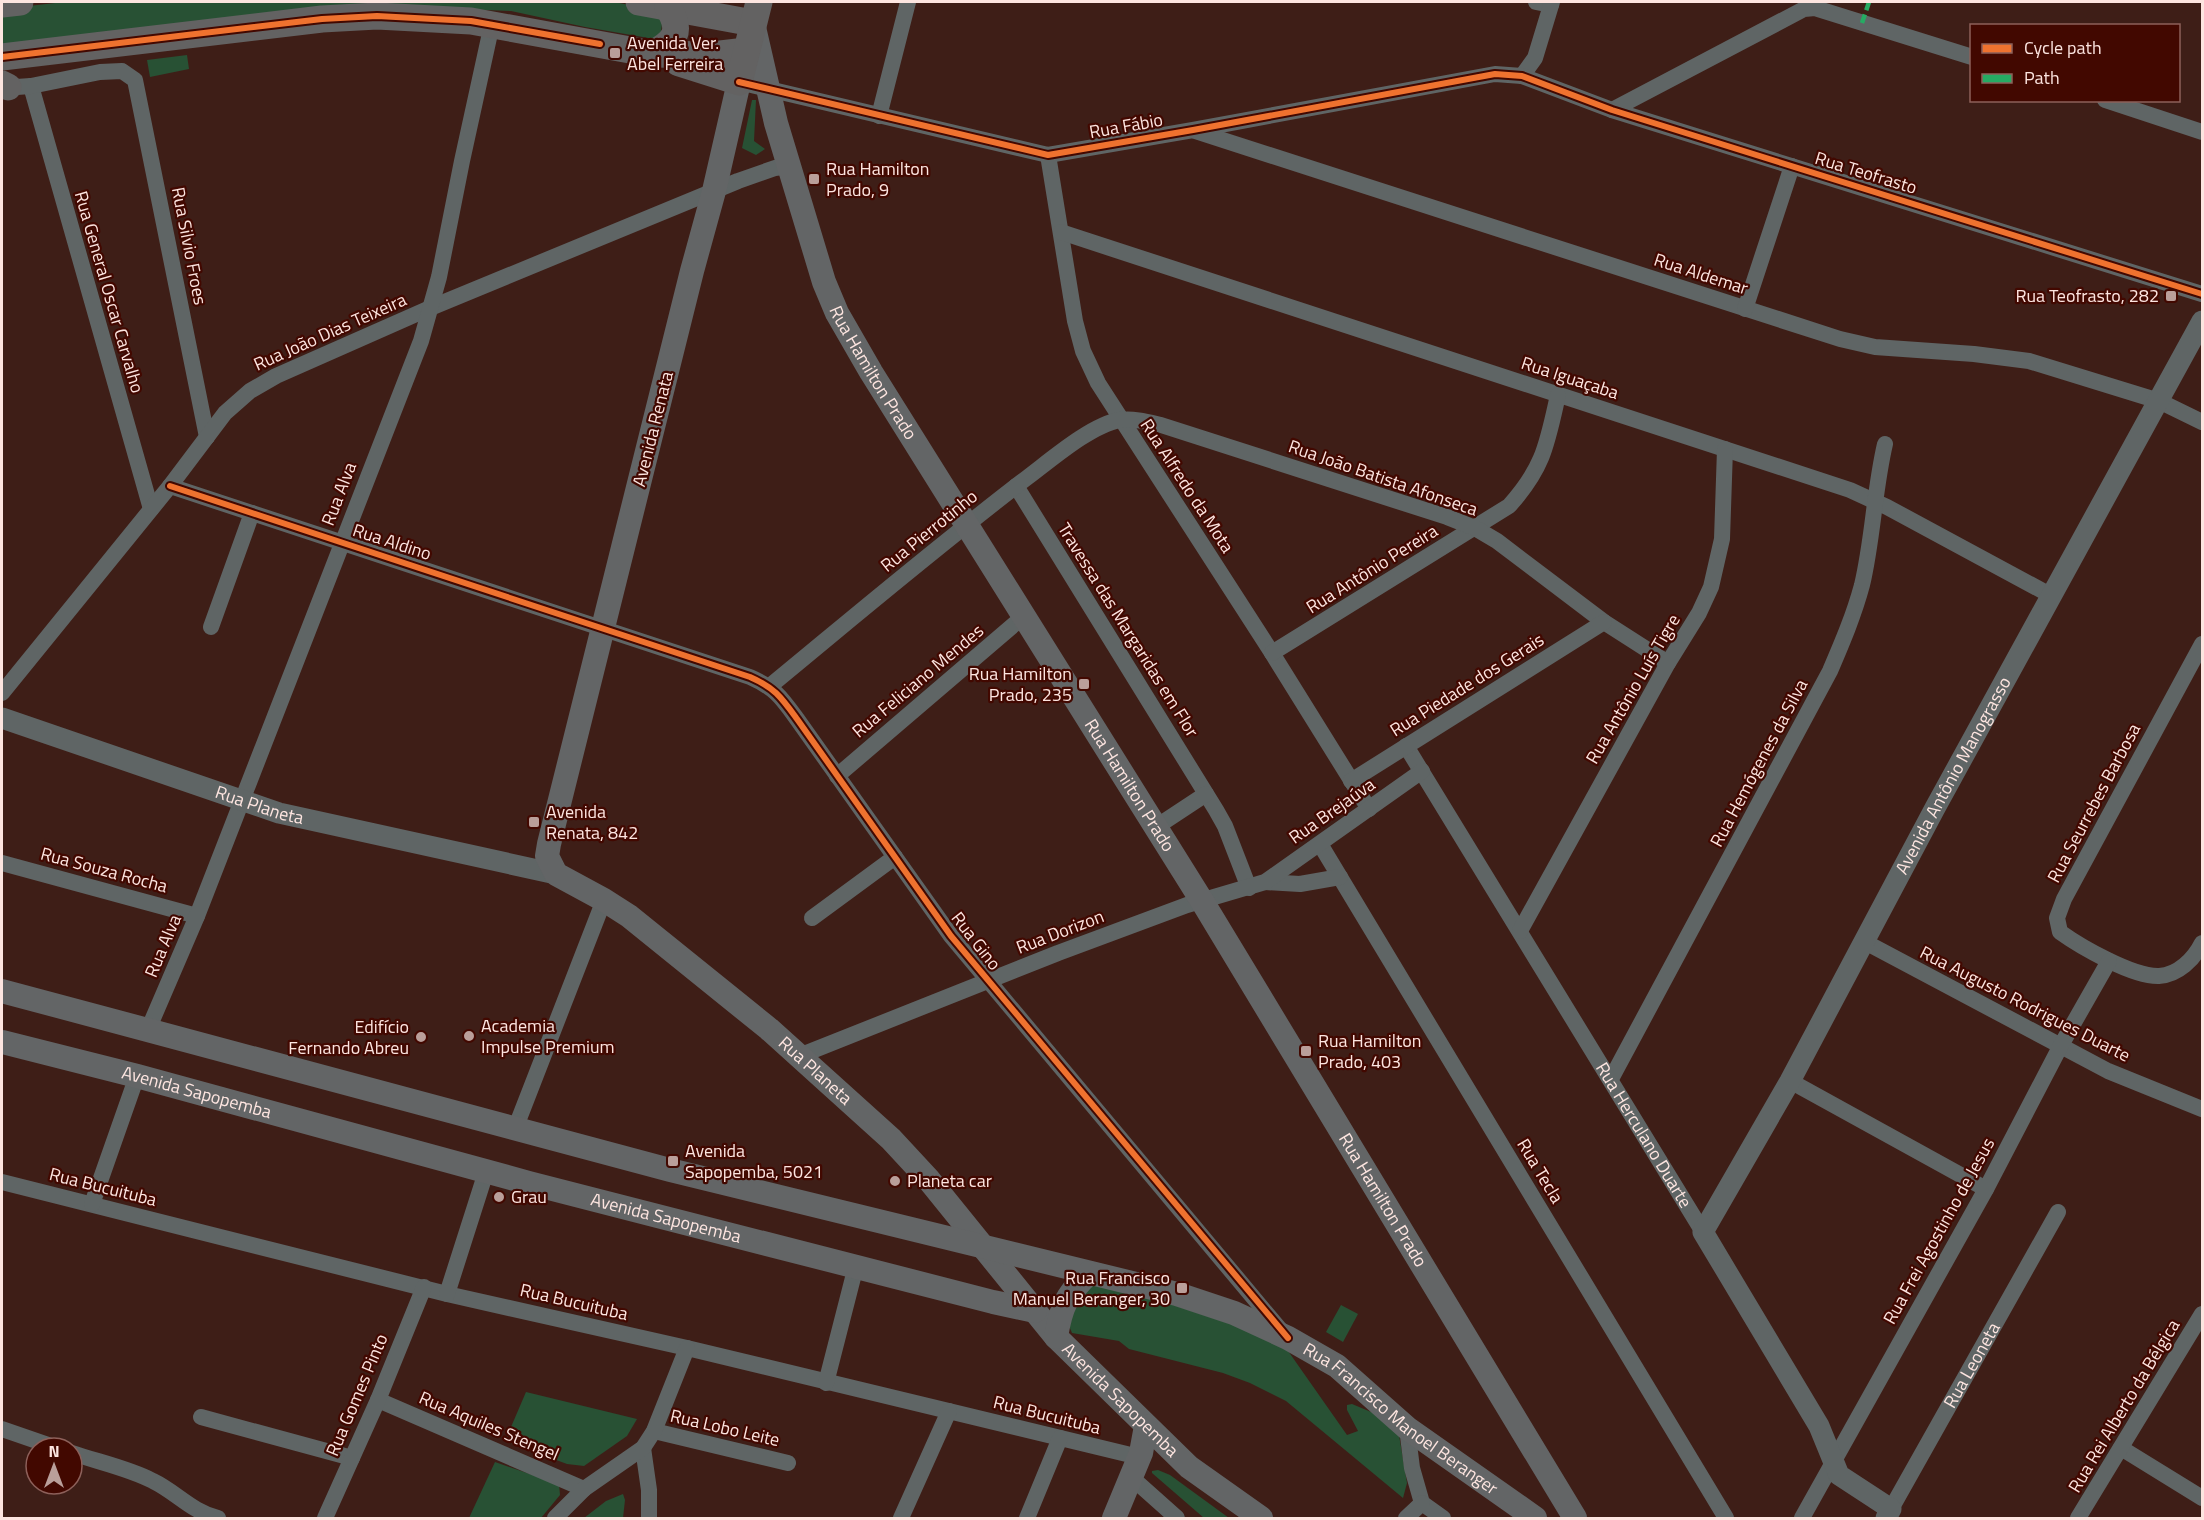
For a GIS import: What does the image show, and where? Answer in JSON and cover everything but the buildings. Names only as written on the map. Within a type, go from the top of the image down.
[{"type":"main road","points":[[2,3],[20,2]]},
{"type":"main road","points":[[639,2],[668,7],[756,13]]},
{"type":"main road","points":[[652,54],[670,43],[675,35],[675,21],[668,7]]},
{"type":"main road","name":"Avenida Renata","points":[[552,865],[549,843],[714,191],[756,13]]},
{"type":"main road","name":"Rua Hamilton Prado","points":[[756,13],[768,90],[824,282],[837,313],[871,372],[1202,901],[1575,1518]]},
{"type":"main road","points":[[2,57],[322,19],[377,16],[492,24],[652,54],[739,82]]},
{"type":"main road","points":[[652,54],[712,55],[746,51]]},
{"type":"main road","name":"Rua Planeta","points":[[552,865],[629,916],[799,1056],[891,1139],[929,1180],[955,1230]]},
{"type":"main road","points":[[2,991],[670,1170],[955,1230],[984,1248],[1035,1311]]},
{"type":"main road","name":"Avenida Sapopemba","points":[[2,1042],[136,1076],[486,1172],[1035,1311],[1144,1451],[1189,1467],[1261,1518]]},
{"type":"main road","name":"Rua Francisco Manoel Beranger","points":[[984,1248],[1177,1294],[1234,1312],[1288,1338],[1337,1366],[1407,1428],[1535,1518]]},
{"type":"main road","points":[[1056,1337],[1063,1304],[1072,1289],[1089,1273]]},
{"type":"main road","points":[[1114,1518],[1144,1451]]},
{"type":"street","points":[[879,116],[908,2]]},
{"type":"street","points":[[1522,76],[1535,58],[1547,3]]},
{"type":"street","points":[[1612,110],[1804,9],[1815,8],[1970,57]]},
{"type":"street","name":"Rua Alva","points":[[148,1030],[197,916],[421,341],[439,277],[492,24]]},
{"type":"street","name":"Rua Silvio Froes","points":[[10,86],[100,72],[127,72],[135,80],[207,437]]},
{"type":"street","name":"Rua Fábio","points":[[739,82],[1048,154],[1193,130],[1495,74],[1522,76]]},
{"type":"street","name":"Rua Teofrasto","points":[[1522,76],[1612,110],[2202,294]]},
{"type":"street","name":"Rua General Oscar Carvalho","points":[[10,86],[151,509]]},
{"type":"street","points":[[2111,102],[2202,132]]},
{"type":"street","name":"Rua Aldemar","points":[[1193,130],[1840,339],[1875,347],[1974,354],[2029,362],[2159,401],[2202,422]]},
{"type":"street","name":"Rua Alfredo da Mota","points":[[1048,154],[1069,292],[1083,351],[1098,383],[1272,653],[1369,809]]},
{"type":"street","name":"Rua João Dias Teixeira","points":[[2,693],[170,486],[225,413],[250,391],[276,376],[430,308],[758,173],[790,166]]},
{"type":"street","points":[[1745,309],[1792,166]]},
{"type":"street","name":"Rua Iguaçaba","points":[[1061,232],[1850,490],[1874,500],[2052,596]]},
{"type":"street","name":"Avenida Antônio Manograsso","points":[[1703,1232],[1790,1081],[1935,808],[2202,321]]},
{"type":"street","name":"Rua Antônio Pereira","points":[[1272,653],[1509,506],[1527,486],[1539,466],[1558,395]]},
{"type":"street","name":"Rua Pierrotinho","points":[[770,686],[1059,453],[1100,427],[1121,420]]},
{"type":"street","name":"Rua João Batista Afonseca","points":[[1121,420],[1140,420],[1161,425],[1475,528],[1497,541],[1604,622],[1668,663]]},
{"type":"street","name":"Rua Hemógenes da Silva","points":[[1611,1079],[1830,671],[1853,618],[1862,583],[1885,444]]},
{"type":"street","name":"Rua Antônio Luís Tigre","points":[[1520,931],[1668,663],[1699,614],[1711,587],[1722,539],[1725,449]]},
{"type":"street","name":"Rua Aldino","points":[[170,486],[604,627]]},
{"type":"street","name":"Travessa das Margaridas em Flor","points":[[1016,486],[1225,826],[1249,888]]},
{"type":"street","points":[[211,627],[252,513]]},
{"type":"street","name":"Rua Feliciano Mendes","points":[[837,776],[1024,616]]},
{"type":"street","name":"Rua Piedade dos Gerais","points":[[1351,781],[1604,622]]},
{"type":"street","name":"Rua Gino","points":[[604,627],[750,676],[770,686],[779,694],[951,936],[1288,1338]]},
{"type":"street","name":"Rua Seurrebes Barbosa","points":[[2109,961],[2060,932],[2057,918],[2059,910],[2202,644]]},
{"type":"street","name":"Rua Planeta","points":[[2,718],[279,813],[525,867],[552,865]]},
{"type":"street","name":"Rua Herculano Duarte","points":[[1406,746],[1611,1079],[1819,1426],[1839,1475],[1888,1514]]},
{"type":"street","name":"Rua Brejaúva","points":[[1202,901],[1265,882],[1422,771]]},
{"type":"street","points":[[1156,827],[1206,794]]},
{"type":"street","name":"Rua Tecla","points":[[1320,843],[1726,1518]]},
{"type":"street","points":[[812,918],[895,857]]},
{"type":"street","name":"Rua Souza Rocha","points":[[2,862],[197,916]]},
{"type":"street","name":"Rua Brejaúva","points":[[1265,882],[1300,884],[1340,877]]},
{"type":"street","points":[[515,1129],[604,900]]},
{"type":"street","name":"Rua Dorizon","points":[[799,1056],[987,980],[1202,901]]},
{"type":"street","name":"Rua Augusto Rodrigues Duarte","points":[[1865,942],[2108,1071],[2202,1109]]},
{"type":"street","points":[[2109,961],[2145,975],[2160,976],[2173,972],[2186,964],[2197,954],[2202,943]]},
{"type":"street","name":"Rua Frei Agostinho de Jesus","points":[[1802,1518],[1986,1189],[2060,1047],[2109,961]]},
{"type":"street","points":[[92,1204],[136,1076]]},
{"type":"street","points":[[1790,1081],[1986,1189]]},
{"type":"street","points":[[447,1294],[486,1172]]},
{"type":"street","name":"Rua Bucuituba","points":[[2,1182],[447,1294],[687,1348],[1060,1438],[1144,1451]]},
{"type":"street","name":"Rua Leoneta","points":[[1888,1514],[2058,1212]]},
{"type":"street","points":[[826,1383],[856,1266]]},
{"type":"street","name":"Rua Gomes Pinto","points":[[325,1518],[378,1400],[424,1287]]},
{"type":"street","name":"Rua Rei Alberto da Bélgica","points":[[2078,1518],[2202,1314]]},
{"type":"street","points":[[555,1518],[584,1489],[642,1448],[654,1431],[687,1348]]},
{"type":"street","name":"Rua Aquiles Stengel","points":[[378,1400],[584,1489]]},
{"type":"street","points":[[901,1518],[950,1411]]},
{"type":"street","points":[[201,1417],[352,1458]]},
{"type":"street","points":[[1407,1428],[1412,1468],[1422,1503],[1443,1518]]},
{"type":"street","points":[[2,1429],[24,1437]]},
{"type":"street","name":"Rua Lobo Leite","points":[[654,1431],[788,1463]]},
{"type":"street","points":[[1027,1518],[1060,1438]]},
{"type":"street","points":[[642,1448],[649,1518]]},
{"type":"street","points":[[2121,1448],[2202,1498]]},
{"type":"street","points":[[1144,1451],[1177,1518]]},
{"type":"street","points":[[84,1457],[150,1479],[171,1490],[191,1507],[218,1518]]},
{"type":"street","points":[[1406,1518],[1422,1503]]},
{"type":"green space","points":[[64,2],[614,2],[651,9],[663,16],[660,40],[511,11],[365,5],[2,53],[2,9]]},
{"type":"green space","points":[[187,55],[189,69],[150,77],[147,60]]},
{"type":"green space","points":[[752,100],[756,100],[754,141],[765,149],[756,155],[742,148]]},
{"type":"green space","points":[[1098,1285],[1212,1314],[1286,1348],[1347,1435],[1358,1431],[1347,1410],[1347,1405],[1352,1404],[1383,1417],[1398,1429],[1407,1483],[1403,1498],[1286,1401],[1250,1383],[1223,1373],[1129,1349],[1119,1341],[1072,1333],[1067,1321],[1080,1289]]},
{"type":"green space","points":[[1341,1305],[1358,1314],[1343,1342],[1326,1332]]},
{"type":"green space","points":[[526,1392],[637,1419],[627,1436],[584,1466],[567,1464],[505,1441]]},
{"type":"green space","points":[[495,1462],[559,1484],[560,1495],[541,1518],[469,1518]]},
{"type":"green space","points":[[1158,1470],[1170,1475],[1229,1518],[1204,1518],[1152,1473]]},
{"type":"green space","points":[[623,1494],[625,1500],[623,1518],[584,1518],[606,1501]]},
{"type":"marked path","points":[[1862,23],[1869,2]]},
{"type":"cycle path","points":[[2,57],[322,19],[377,16],[471,21],[600,44]]},
{"type":"cycle path","points":[[739,82],[1048,155],[1495,74],[1522,76],[1612,110],[2202,294]]},
{"type":"cycle path","points":[[170,486],[750,677],[772,689],[797,719],[951,936],[1288,1338]]},
{"type":"place","name":"Avenida Ver. Abel Ferreira","points":[[615,53]]},
{"type":"place","name":"Rua Hamilton Prado, 9","points":[[814,179]]},
{"type":"place","name":"Rua Teofrasto, 282","points":[[2171,296]]},
{"type":"place","name":"Rua Hamilton Prado, 235","points":[[1084,684]]},
{"type":"place","name":"Avenida Renata, 842","points":[[534,822]]},
{"type":"place","name":"Academia Impulse Premium","points":[[469,1036]]},
{"type":"place","name":"Edifício Fernando Abreu","points":[[421,1037]]},
{"type":"place","name":"Rua Hamilton Prado, 403","points":[[1306,1051]]},
{"type":"place","name":"Avenida Sapopemba, 5021","points":[[673,1161]]},
{"type":"place","name":"Planeta car","points":[[895,1181]]},
{"type":"place","name":"Grau","points":[[499,1197]]},
{"type":"place","name":"Rua Francisco Manuel Beranger, 30","points":[[1182,1288]]}]
